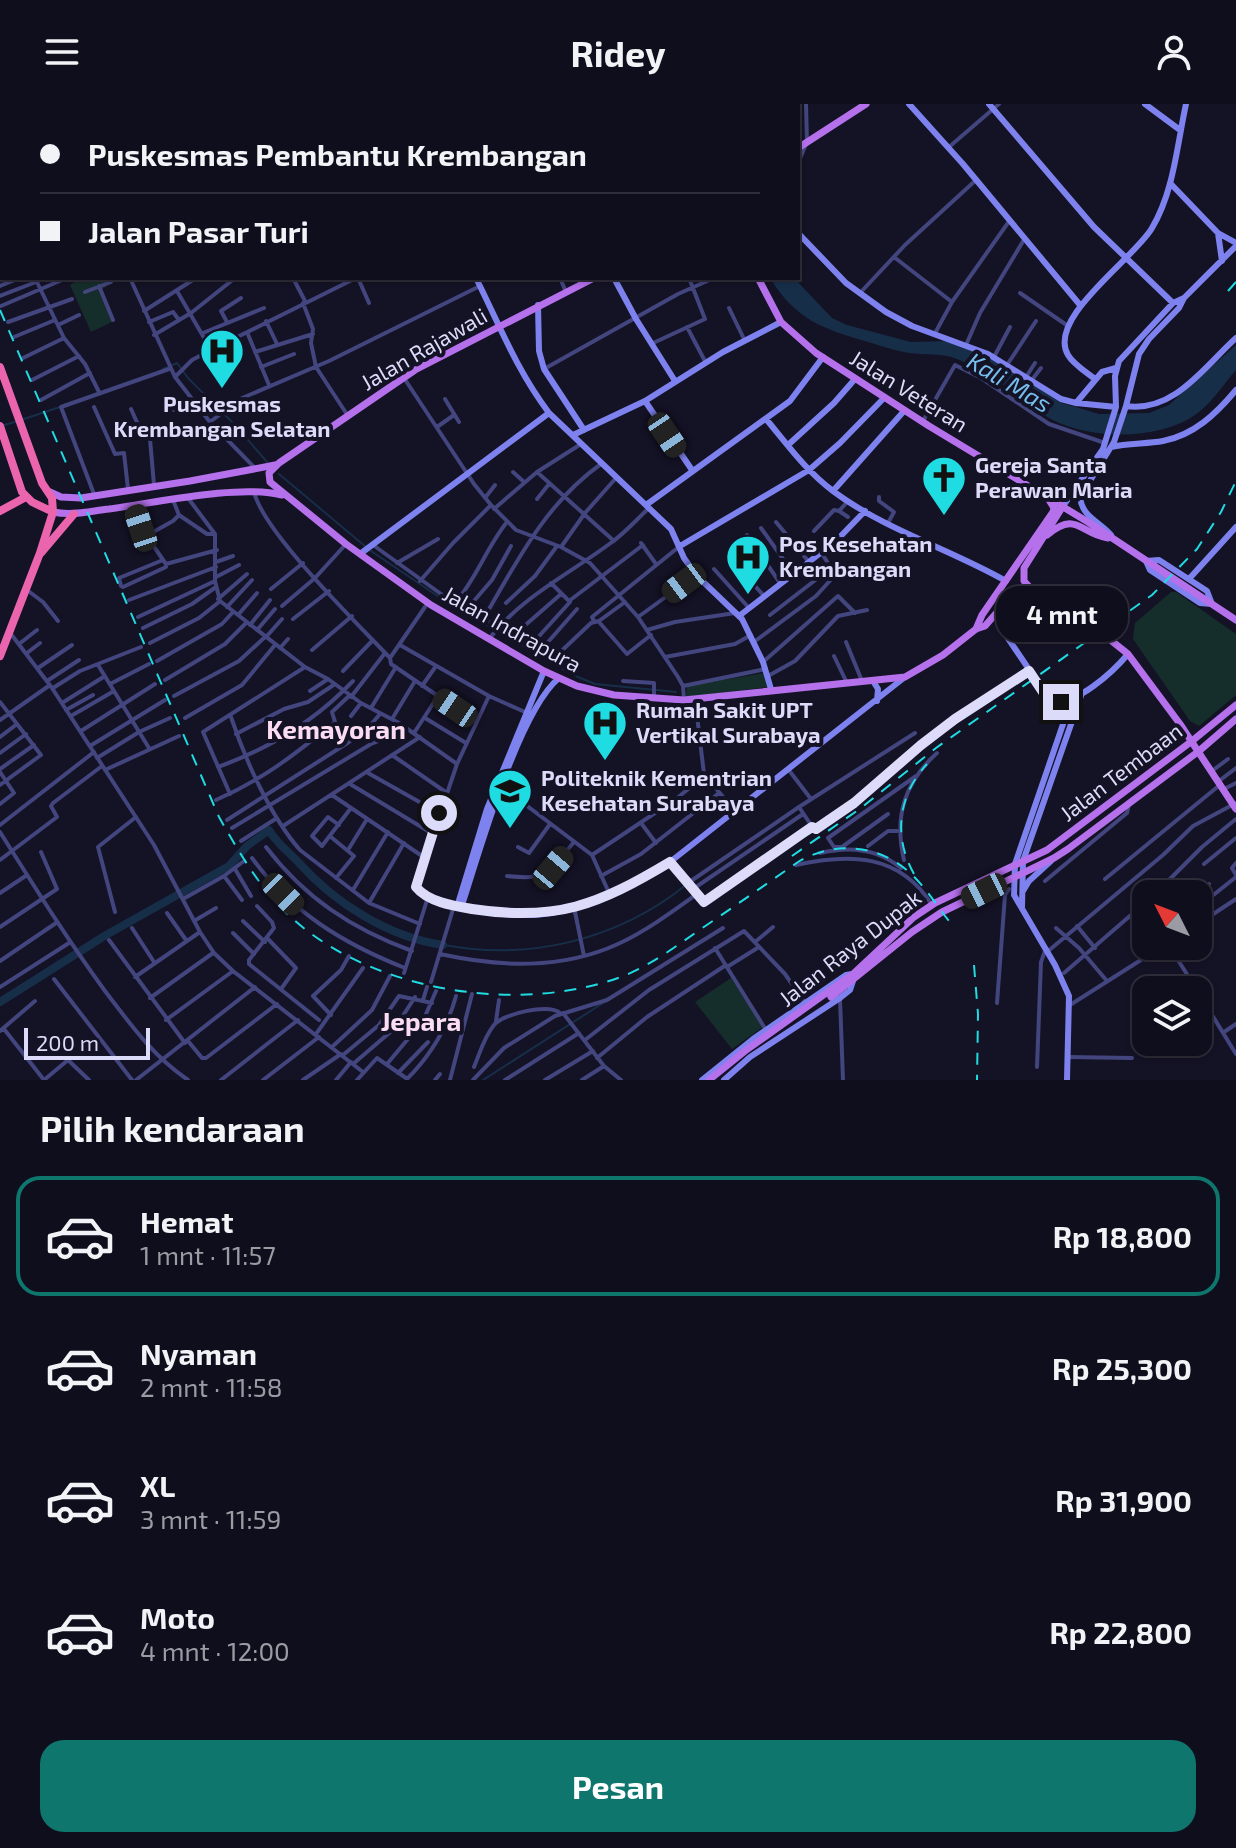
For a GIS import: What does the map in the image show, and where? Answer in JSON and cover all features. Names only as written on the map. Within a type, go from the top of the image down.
[{"type":"highway","points":[[0,367],[42,483],[50,492],[53,512],[0,656]]},
{"type":"highway","points":[[1,428],[26,497],[53,512]]},
{"type":"highway","points":[[0,511],[26,497]]},
{"type":"highway","points":[[40,553],[74,514]]},
{"type":"main road","points":[[800,147],[866,104]]},
{"type":"main road","name":"Jalan Rajawali","points":[[50,492],[70,498],[129,492],[257,470],[279,463],[404,378],[590,280]]},
{"type":"main road","points":[[759,280],[781,322]]},
{"type":"main road","name":"Jalan Veteran","points":[[781,322],[823,357],[884,398],[1113,538]]},
{"type":"main road","points":[[279,463],[269,473],[269,480],[288,497]]},
{"type":"main road","points":[[53,512],[74,514],[254,492],[288,497]]},
{"type":"main road","points":[[980,628],[982,615],[1054,510],[1043,494]]},
{"type":"main road","name":"Jalan Indrapura","points":[[288,497],[346,544],[367,549],[427,603],[491,637],[544,671],[600,693],[654,694],[684,700],[905,677],[980,628]]},
{"type":"main road","points":[[1063,506],[1023,575],[1024,581],[1035,593],[1108,638],[1128,654],[1235,806]]},
{"type":"main road","points":[[1042,539],[1054,529],[1070,524],[1078,524],[1097,536],[1113,538],[1236,620]]},
{"type":"main road","points":[[980,628],[1018,591],[1035,593]]},
{"type":"main road","name":"Jalan Tembaan","points":[[1019,863],[1047,850],[1236,705]]},
{"type":"main road","name":"Jalan Tembaan","points":[[1018,874],[1054,858],[1199,751],[1236,719]]},
{"type":"main road","name":"Jalan Raya Dupak","points":[[709,1080],[745,1051],[853,978],[905,925],[932,905],[1019,863]]},
{"type":"main road","name":"Jalan Raya Dupak","points":[[715,1080],[793,1026],[912,932],[942,912],[1018,874]]},
{"type":"main road","points":[[905,925],[912,932]]},
{"type":"street","points":[[800,158],[807,142],[806,104]]},
{"type":"street","points":[[909,104],[1080,305]]},
{"type":"street","points":[[1145,104],[1180,130]]},
{"type":"street","points":[[1095,379],[1069,357],[1064,347],[1068,326],[1080,305],[1127,260],[1152,228],[1170,183],[1186,104]]},
{"type":"street","points":[[948,148],[993,106],[1088,220],[1176,306]]},
{"type":"street","points":[[859,294],[894,256],[976,180]]},
{"type":"street","points":[[1063,506],[1109,443],[1115,409],[1116,368],[1123,356],[1236,245],[1218,233],[1170,183]]},
{"type":"street","points":[[934,335],[952,302],[1010,220]]},
{"type":"street","points":[[1218,233],[1222,261]]},
{"type":"street","points":[[800,235],[859,294],[886,312],[934,335],[994,357],[1053,395],[1076,403],[1115,409]]},
{"type":"street","points":[[966,345],[980,313],[1025,238]]},
{"type":"street","points":[[894,256],[952,302]]},
{"type":"street","points":[[0,296],[35,280]]},
{"type":"street","points":[[37,280],[64,338],[79,356],[99,392]]},
{"type":"street","points":[[1,306],[62,280]]},
{"type":"street","points":[[85,292],[112,280]]},
{"type":"street","points":[[131,280],[169,367],[210,422],[257,470]]},
{"type":"street","points":[[144,311],[193,280]]},
{"type":"street","points":[[154,335],[191,313],[232,280]]},
{"type":"street","points":[[294,280],[313,334],[311,343],[316,367],[348,416]]},
{"type":"street","points":[[176,376],[211,350],[353,280]]},
{"type":"street","points":[[358,280],[369,303]]},
{"type":"street","points":[[477,280],[524,377],[549,413],[671,529],[684,558],[696,575],[738,614],[766,669],[771,689]]},
{"type":"street","points":[[561,280],[566,292]]},
{"type":"street","points":[[615,280],[675,381]]},
{"type":"street","points":[[651,344],[705,319],[690,280]]},
{"type":"street","points":[[544,369],[710,280]]},
{"type":"street","points":[[99,286],[113,320]]},
{"type":"street","points":[[210,422],[240,399],[316,367],[480,286]]},
{"type":"street","points":[[177,291],[211,350]]},
{"type":"street","points":[[1020,293],[1068,326]]},
{"type":"street","points":[[227,322],[221,311],[241,298]]},
{"type":"street","points":[[8,322],[72,299]]},
{"type":"street","points":[[538,305],[539,351],[544,369],[584,430]]},
{"type":"street","points":[[1113,538],[1104,527],[1087,516],[1080,500],[1125,409],[1143,348],[1176,306]]},
{"type":"street","points":[[203,333],[264,308]]},
{"type":"street","points":[[729,308],[745,341]]},
{"type":"street","points":[[149,322],[173,312],[179,320]]},
{"type":"street","points":[[14,337],[79,315]]},
{"type":"street","points":[[266,321],[278,345]]},
{"type":"street","points":[[1007,365],[1036,321]]},
{"type":"street","points":[[573,435],[645,401],[781,322]]},
{"type":"street","points":[[687,327],[706,363]]},
{"type":"street","points":[[994,357],[1010,327]]},
{"type":"street","points":[[247,332],[269,386]]},
{"type":"street","points":[[255,352],[313,334]]},
{"type":"street","points":[[23,358],[64,338]]},
{"type":"street","points":[[1125,409],[1154,406],[1168,400],[1236,338]]},
{"type":"street","points":[[261,367],[294,354]]},
{"type":"street","points":[[32,380],[79,356]]},
{"type":"street","points":[[491,637],[551,583],[614,541],[648,506],[692,470],[790,401],[823,357]]},
{"type":"street","points":[[1028,379],[1035,363]]},
{"type":"street","points":[[923,422],[955,365],[981,378],[1049,424],[1109,443],[1163,441],[1182,435],[1212,416],[1236,390]]},
{"type":"street","points":[[95,496],[61,407],[169,367]]},
{"type":"street","points":[[1028,379],[1041,368]]},
{"type":"street","points":[[1076,403],[1105,370],[1116,368]]},
{"type":"street","points":[[41,400],[90,373]]},
{"type":"street","points":[[404,378],[485,498],[507,522],[531,537],[559,546],[586,560],[625,602],[683,686],[684,700]]},
{"type":"street","points":[[788,445],[855,379]]},
{"type":"street","points":[[174,410],[190,397]]},
{"type":"street","points":[[865,511],[846,532],[738,614],[675,622],[649,633],[627,654],[592,617],[680,546],[809,470],[884,398]]},
{"type":"street","points":[[445,399],[459,422]]},
{"type":"street","points":[[645,401],[692,470]]},
{"type":"street","points":[[94,407],[115,454],[124,453],[129,492]]},
{"type":"street","points":[[131,409],[140,429],[150,439],[158,487],[179,515],[208,535],[215,534]]},
{"type":"street","points":[[833,491],[904,411]]},
{"type":"street","points":[[549,413],[367,549],[397,563],[420,581],[498,628],[569,664]]},
{"type":"street","points":[[437,427],[454,415]]},
{"type":"street","points":[[766,419],[809,470],[833,491],[888,523],[1006,581]]},
{"type":"street","points":[[420,581],[453,543],[493,507],[537,472],[581,444]]},
{"type":"street","points":[[246,459],[252,452]]},
{"type":"street","points":[[484,618],[531,537],[563,496],[601,464]]},
{"type":"street","points":[[513,472],[524,482]]},
{"type":"street","points":[[537,472],[614,541]]},
{"type":"street","points":[[506,603],[535,576],[616,478]]},
{"type":"street","points":[[537,499],[549,484]]},
{"type":"street","points":[[485,498],[495,485]]},
{"type":"street","points":[[1043,494],[1062,495],[1076,488]]},
{"type":"street","points":[[254,492],[260,511],[315,578],[390,658],[391,664],[476,722]]},
{"type":"street","points":[[879,497],[879,501],[894,512],[888,523]]},
{"type":"street","points":[[188,498],[215,534],[219,600],[305,667],[399,723],[457,764]]},
{"type":"street","points":[[839,511],[848,501]]},
{"type":"street","points":[[134,505],[146,536],[165,562],[166,567],[123,587],[118,580],[165,562],[217,550]]},
{"type":"street","points":[[814,531],[834,510],[848,517]]},
{"type":"street","points":[[146,536],[179,515]]},
{"type":"street","points":[[455,603],[472,581],[484,554],[507,522]]},
{"type":"street","points":[[776,522],[809,562]]},
{"type":"street","points":[[1189,579],[1236,527]]},
{"type":"street","points":[[761,528],[793,573]]},
{"type":"street","points":[[747,535],[780,583]]},
{"type":"street","points":[[397,563],[438,539]]},
{"type":"street","points":[[282,606],[315,578],[346,544]]},
{"type":"street","points":[[531,645],[569,601],[642,544],[656,565]]},
{"type":"street","points":[[467,609],[492,580],[511,546]]},
{"type":"street","points":[[770,615],[831,568],[821,552]]},
{"type":"street","points":[[129,600],[233,556]]},
{"type":"street","points":[[1146,561],[1159,560],[1189,579],[1209,593],[1212,604]]},
{"type":"street","points":[[271,589],[303,563]]},
{"type":"street","points":[[143,628],[192,604],[239,565]]},
{"type":"street","points":[[714,569],[749,608]]},
{"type":"street","points":[[150,643],[199,618],[247,574]]},
{"type":"street","points":[[665,657],[752,638],[816,596],[836,574]]},
{"type":"street","points":[[638,617],[696,575]]},
{"type":"street","points":[[745,575],[764,596]]},
{"type":"street","points":[[227,607],[252,580]]},
{"type":"street","points":[[138,617],[216,581]]},
{"type":"street","points":[[551,583],[569,601]]},
{"type":"street","points":[[25,589],[43,602],[58,621]]},
{"type":"street","points":[[293,619],[329,591]]},
{"type":"street","points":[[157,661],[222,624],[257,593]]},
{"type":"street","points":[[517,637],[522,628],[562,593]]},
{"type":"street","points":[[766,669],[838,596],[855,613]]},
{"type":"street","points":[[165,680],[225,644],[270,600]]},
{"type":"street","points":[[554,658],[594,622],[625,602]]},
{"type":"street","points":[[390,658],[427,603]]},
{"type":"street","points":[[1002,605],[1003,631],[1049,701],[1057,704],[1082,693],[1117,668],[1128,654]]},
{"type":"street","points":[[257,630],[275,609]]},
{"type":"street","points":[[541,650],[577,609]]},
{"type":"street","points":[[683,686],[766,669],[781,672],[825,632],[835,618],[867,610]]},
{"type":"street","points":[[312,650],[352,616]]},
{"type":"street","points":[[174,696],[239,661],[282,619]]},
{"type":"street","points":[[980,628],[1003,631]]},
{"type":"street","points":[[19,644],[37,630]]},
{"type":"street","points":[[6,638],[19,644],[27,653],[81,731],[136,817],[214,953],[363,1072]]},
{"type":"street","points":[[185,718],[242,685],[277,646],[288,639]]},
{"type":"street","points":[[343,671],[373,640]]},
{"type":"street","points":[[846,642],[862,681]]},
{"type":"street","points":[[27,653],[40,643]]},
{"type":"street","points":[[38,668],[72,645]]},
{"type":"street","points":[[400,645],[489,696],[525,712]]},
{"type":"street","points":[[49,685],[141,647]]},
{"type":"street","points":[[216,800],[259,780],[335,722],[332,712],[350,696],[385,653]]},
{"type":"street","points":[[834,656],[846,681]]},
{"type":"street","points":[[0,720],[79,660]]},
{"type":"street","points":[[110,684],[149,664]]},
{"type":"street","points":[[1117,668],[1136,664]]},
{"type":"street","points":[[98,665],[149,748]]},
{"type":"street","points":[[422,686],[436,666]]},
{"type":"street","points":[[230,794],[203,732],[305,667]]},
{"type":"street","points":[[371,708],[396,667]]},
{"type":"street","points":[[484,828],[502,787],[525,712],[541,684],[544,671]]},
{"type":"street","points":[[670,862],[704,902],[854,803],[955,719],[1029,671]]},
{"type":"street","points":[[62,703],[105,676]]},
{"type":"street","points":[[489,696],[457,764],[416,885],[428,897],[458,907],[521,915],[574,907],[610,895],[670,862],[905,677]]},
{"type":"street","points":[[431,982],[512,755],[533,713],[559,678]]},
{"type":"street","points":[[310,691],[328,679]]},
{"type":"street","points":[[218,767],[247,757],[292,730],[353,681]]},
{"type":"street","points":[[392,719],[415,681]]},
{"type":"street","points":[[623,681],[654,683],[654,694]]},
{"type":"street","points":[[873,681],[878,689],[877,701]]},
{"type":"street","points":[[81,731],[155,684]]},
{"type":"street","points":[[236,734],[284,709],[308,702],[335,684]]},
{"type":"street","points":[[541,684],[549,688]]},
{"type":"street","points":[[71,717],[114,691]]},
{"type":"street","points":[[1019,863],[1032,836],[1082,693]]},
{"type":"street","points":[[66,710],[93,695]]},
{"type":"street","points":[[414,733],[438,696]]},
{"type":"street","points":[[1067,1080],[1070,1005],[1067,989],[1015,892],[1019,863],[1072,698]]},
{"type":"street","points":[[695,699],[704,776],[734,810]]},
{"type":"street","points":[[0,825],[132,719],[165,700]]},
{"type":"street","points":[[0,702],[41,755],[0,785]]},
{"type":"street","points":[[351,716],[361,703]]},
{"type":"street","points":[[227,820],[367,729],[380,714]]},
{"type":"street","points":[[231,717],[236,734],[277,818],[300,850],[369,903],[420,924]]},
{"type":"street","points":[[97,758],[139,732],[170,718]]},
{"type":"street","points":[[425,718],[466,743]]},
{"type":"street","points":[[0,737],[18,723]]},
{"type":"street","points":[[232,828],[386,738],[399,723]]},
{"type":"street","points":[[688,883],[915,733]]},
{"type":"street","points":[[0,753],[26,734]]},
{"type":"street","points":[[0,860],[57,817],[51,806],[53,803],[104,768],[179,736]]},
{"type":"street","points":[[283,826],[420,737]]},
{"type":"street","points":[[0,804],[14,793],[0,770],[34,745]]},
{"type":"street","points":[[888,814],[842,847],[834,847],[828,837],[916,776],[937,753]]},
{"type":"street","points":[[392,755],[447,793]]},
{"type":"street","points":[[1212,771],[1228,759]]},
{"type":"street","points":[[1045,776],[1049,779],[1056,768]]},
{"type":"street","points":[[1105,879],[1221,785],[1236,768]]},
{"type":"street","points":[[788,769],[811,799]]},
{"type":"street","points":[[367,772],[439,813]]},
{"type":"street","points":[[592,855],[676,799],[704,776]]},
{"type":"street","points":[[907,874],[900,834],[902,807],[916,776]]},
{"type":"street","points":[[1221,785],[1236,783]]},
{"type":"street","points":[[350,784],[433,834]]},
{"type":"street","points":[[502,787],[592,855],[610,895]]},
{"type":"street","points":[[601,876],[656,843],[719,793]]},
{"type":"street","points":[[332,795],[425,858]]},
{"type":"street","points":[[1045,881],[1127,813],[1128,802]]},
{"type":"street","points":[[1037,1067],[1041,962],[1046,951],[1151,865],[1193,826],[1235,806]]},
{"type":"street","points":[[799,807],[813,828]]},
{"type":"street","points":[[339,825],[328,817],[312,834],[322,846],[331,837],[351,808]]},
{"type":"street","points":[[693,889],[803,814]]},
{"type":"street","points":[[898,816],[897,831],[904,860]]},
{"type":"street","points":[[115,912],[98,847],[136,817]]},
{"type":"street","points":[[241,841],[277,818]]},
{"type":"street","points":[[348,850],[367,819]]},
{"type":"street","points":[[1169,880],[1236,819]]},
{"type":"street","points":[[641,823],[656,843]]},
{"type":"street","points":[[518,847],[529,853],[550,824]]},
{"type":"street","points":[[868,846],[888,831],[897,831]]},
{"type":"street","points":[[0,832],[76,954],[162,1061],[188,1080]]},
{"type":"street","points":[[353,890],[388,832]]},
{"type":"street","points":[[1032,836],[1037,847],[1047,850]]},
{"type":"street","points":[[331,837],[354,857],[336,878]]},
{"type":"street","points":[[1204,864],[1236,838]]},
{"type":"street","points":[[507,876],[536,878],[553,868],[574,842]]},
{"type":"street","points":[[369,903],[404,843]]},
{"type":"street","points":[[266,847],[300,885],[344,919],[382,940],[412,951]]},
{"type":"street","points":[[820,853],[841,848],[871,852],[889,859],[918,884],[932,905]]},
{"type":"street","points":[[0,927],[57,889],[41,852]]},
{"type":"street","points":[[252,858],[313,921],[338,938],[404,970],[428,897]]},
{"type":"street","points":[[796,865],[845,858],[869,861],[907,874]]},
{"type":"street","points":[[997,1003],[1005,895],[1015,892],[1054,858]]},
{"type":"street","points":[[182,896],[224,876],[244,861]]},
{"type":"street","points":[[1212,896],[1236,876],[1232,868],[1236,863]]},
{"type":"street","points":[[235,869],[251,896]]},
{"type":"street","points":[[0,893],[27,875]]},
{"type":"street","points":[[224,876],[242,900]]},
{"type":"street","points":[[999,883],[1015,892]]},
{"type":"street","points":[[440,954],[463,960],[518,965],[549,964],[584,956],[622,943],[697,894]]},
{"type":"street","points":[[1212,915],[1236,899]]},
{"type":"street","points":[[257,906],[275,925],[249,964],[319,1020]]},
{"type":"street","points":[[574,907],[584,956]]},
{"type":"street","points":[[194,921],[216,908]]},
{"type":"street","points":[[167,913],[186,941]]},
{"type":"street","points":[[1064,973],[1130,916],[1132,919]]},
{"type":"street","points":[[243,921],[297,969],[281,989]]},
{"type":"street","points":[[0,961],[56,923]]},
{"type":"street","points":[[1077,926],[1095,948]]},
{"type":"street","points":[[755,942],[773,927]]},
{"type":"street","points":[[132,928],[154,962]]},
{"type":"street","points":[[473,1080],[504,1048],[561,1013],[607,1000],[723,928]]},
{"type":"street","points":[[1056,928],[1086,955],[1108,981]]},
{"type":"street","points":[[585,1040],[649,990],[744,931],[785,974],[805,1003]]},
{"type":"street","points":[[135,977],[200,932]]},
{"type":"street","points":[[233,933],[255,954]]},
{"type":"street","points":[[109,940],[166,1020],[202,1058],[277,1004]]},
{"type":"street","points":[[0,987],[69,943]]},
{"type":"street","points":[[597,1058],[647,1017],[760,947]]},
{"type":"street","points":[[715,948],[766,1030]]},
{"type":"street","points":[[150,998],[214,953]]},
{"type":"street","points":[[331,1015],[313,997],[341,970],[349,956]]},
{"type":"street","points":[[1070,1005],[1143,960]]},
{"type":"street","points":[[263,1080],[318,1035],[363,968]]},
{"type":"street","points":[[166,1020],[233,971]]},
{"type":"street","points":[[702,1080],[766,1030],[846,975],[853,978],[850,990],[793,1026]]},
{"type":"street","points":[[332,1047],[372,1010],[390,976]]},
{"type":"street","points":[[54,979],[134,1080],[256,988],[265,977]]},
{"type":"street","points":[[423,1000],[427,987]]},
{"type":"street","points":[[387,1064],[415,1033],[436,991]]},
{"type":"street","points":[[450,1080],[472,994]]},
{"type":"street","points":[[303,1080],[379,1025],[399,996],[432,1003]]},
{"type":"street","points":[[357,1080],[377,1058],[408,1080],[434,1047],[447,1024],[456,996]]},
{"type":"street","points":[[336,1080],[395,1028],[415,997]]},
{"type":"street","points":[[840,998],[843,1080]]},
{"type":"street","points":[[474,1067],[496,1022],[499,1000]]},
{"type":"street","points":[[35,1001],[2,1030],[44,1080],[68,1060],[89,1080]]},
{"type":"street","points":[[496,1022],[552,1008],[561,1013],[604,1066],[621,1080]]},
{"type":"street","points":[[1212,1013],[1236,1054]]},
{"type":"street","points":[[221,1080],[298,1020]]},
{"type":"street","points":[[1224,1032],[1236,1024]]},
{"type":"street","points":[[505,1080],[579,1033]]},
{"type":"street","points":[[1229,1043],[1236,1040]]},
{"type":"street","points":[[398,1073],[428,1042]]},
{"type":"street","points":[[545,1080],[593,1051]]},
{"type":"street","points":[[1068,1057],[1132,1058]]},
{"type":"street","points":[[724,1080],[739,1063]]},
{"type":"street","points":[[582,1080],[604,1066]]},
{"type":"street","points":[[435,1080],[440,1074]]},
{"type":"green space","points":[[77,280],[104,280],[107,286],[101,290],[112,322],[91,332],[70,285]]},
{"type":"green space","points":[[1171,592],[1176,592],[1236,634],[1236,695],[1199,726],[1190,721],[1133,639],[1135,623]]},
{"type":"green space","points":[[764,673],[768,687],[686,697],[687,686]]},
{"type":"green space","points":[[731,978],[763,1027],[732,1049],[695,1002]]},
{"type":"water","name":"Kali Mas","points":[[771,280],[796,280],[832,318],[847,325],[911,342],[950,341],[968,345],[1062,403],[1099,414],[1149,413],[1169,405],[1236,345],[1236,370],[1206,405],[1179,424],[1140,433],[1099,433],[1060,423],[1044,415],[991,377],[957,359],[899,351],[824,327],[801,313]]},
{"type":"waterway","points":[[163,369],[177,363],[267,462]]},
{"type":"waterway","points":[[24,419],[60,407]]},
{"type":"waterway","points":[[1,426],[18,421]]},
{"type":"waterway","points":[[279,474],[366,547]]},
{"type":"waterway","points":[[371,551],[451,605],[573,675],[595,684],[676,692]]},
{"type":"waterway","points":[[0,1002],[106,935],[229,866],[247,846],[269,830],[313,878],[364,916],[402,934],[443,945]]},
{"type":"waterway","points":[[444,945],[508,950],[571,942],[631,920],[686,885]]},
{"type":"waterway","points":[[483,1080],[603,1003]]},
{"type":"railway","points":[[1228,291],[1236,282]]},
{"type":"railway","points":[[0,310],[219,817],[272,897],[294,920],[328,945],[367,965],[409,980],[453,990],[543,994],[586,987],[645,966],[798,862],[812,855],[840,849],[869,851],[897,863],[920,883],[949,921]]},
{"type":"railway","points":[[792,856],[861,808],[936,748],[1152,595],[1197,549],[1221,512],[1236,481]]},
{"type":"railway","points":[[914,874],[903,846],[902,817],[910,789],[927,764]]},
{"type":"railway","points":[[974,965],[978,1014],[977,1080]]},
{"type":"place","name":"Puskesmas Krembangan Selatan","points":[[222,390]]},
{"type":"place","name":"Gereja Santa Perawan Maria","points":[[944,517]]},
{"type":"place","name":"Pos Kesehatan Krembangan","points":[[748,596]]},
{"type":"place","name":"Rumah Sakit UPT Vertikal Surabaya","points":[[605,762]]},
{"type":"place","name":"Politeknik Kementrian Kesehatan Surabaya","points":[[510,830]]},
{"type":"district","name":"Kemayoran","points":[[336,730]]},
{"type":"district","name":"Jepara","points":[[421,1022]]},
{"type":"route","points":[[439,813],[416,887],[428,897],[454,906],[509,915],[554,912],[610,895],[670,862],[704,902],[812,827],[816,829],[854,803],[955,719],[1029,671],[1049,701],[1061,702]]}]
